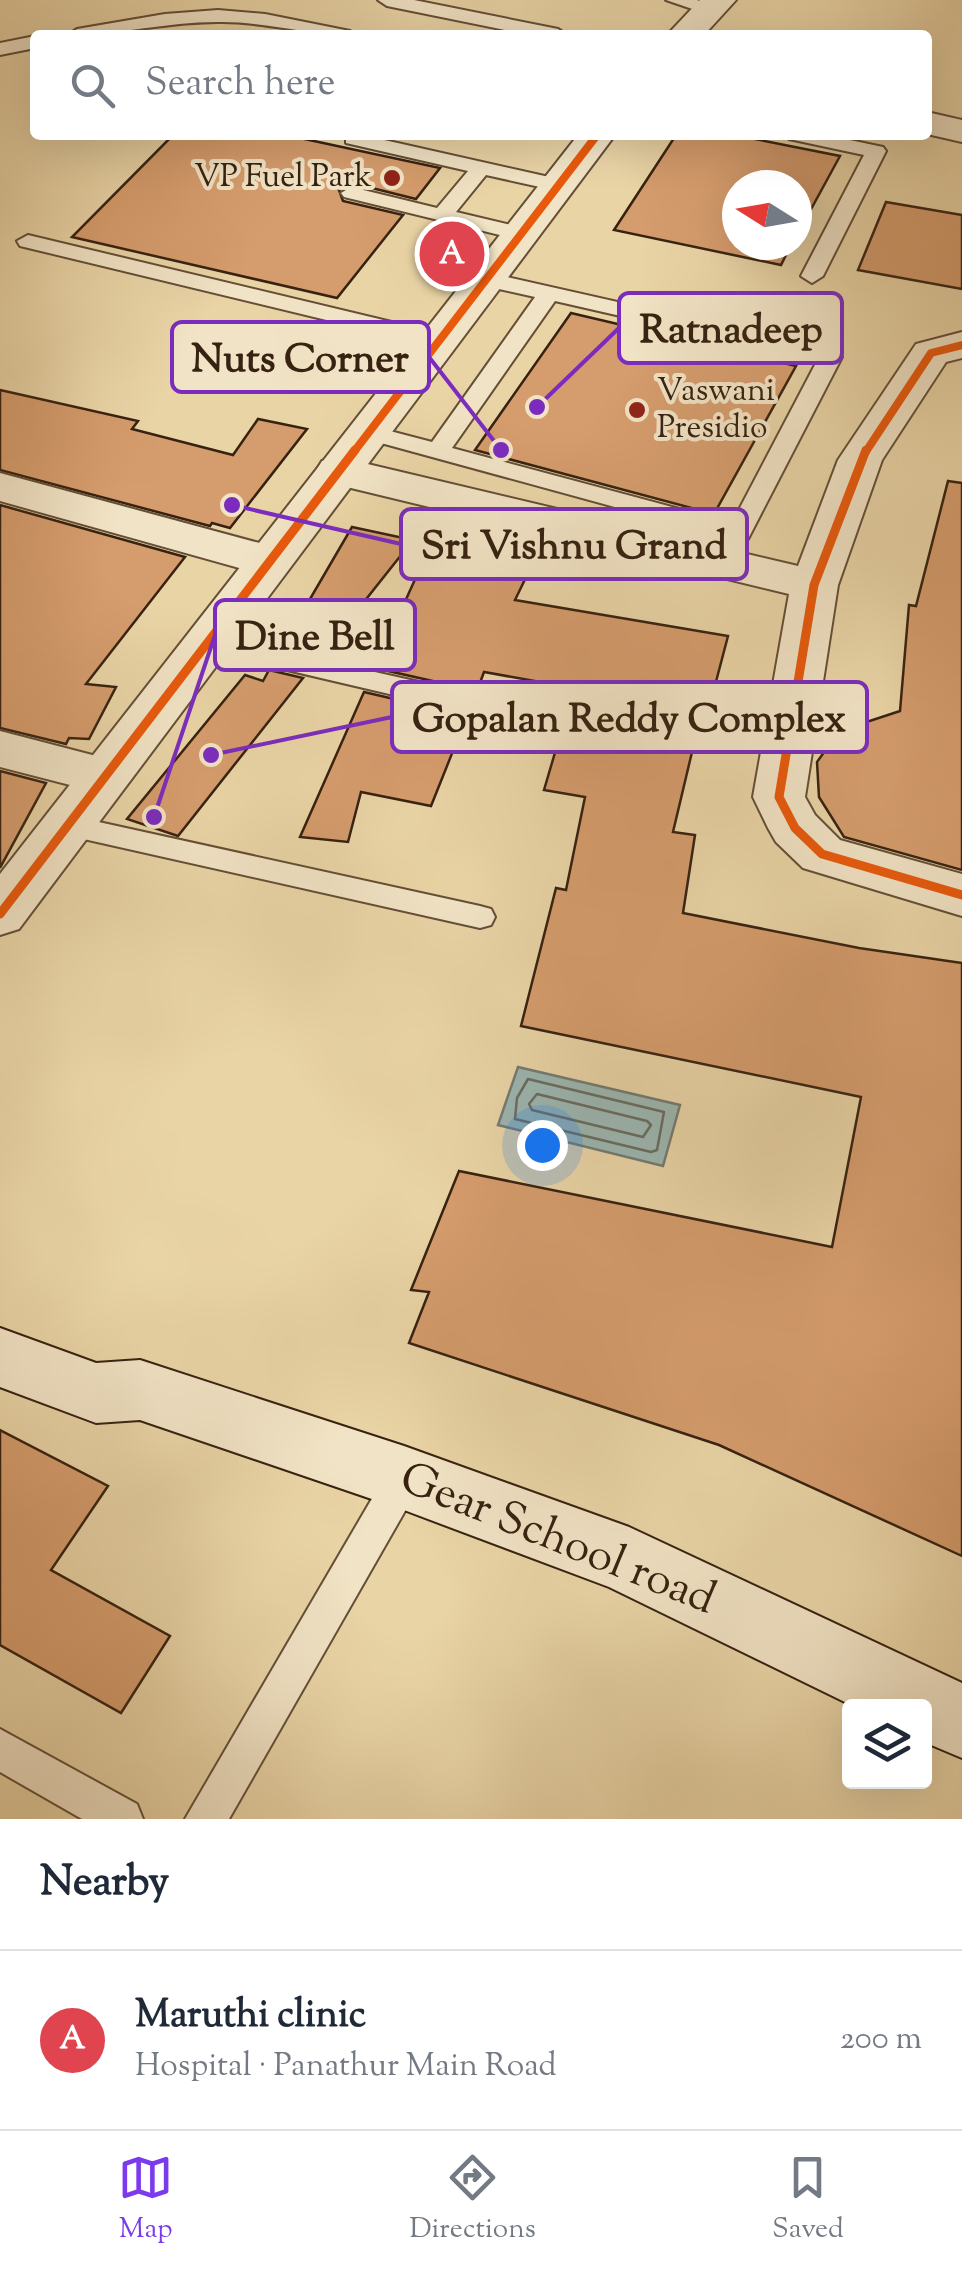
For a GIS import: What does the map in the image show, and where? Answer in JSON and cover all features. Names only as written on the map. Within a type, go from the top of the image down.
[{"type":"street","points":[[689,30],[715,5]]},
{"type":"street","points":[[932,124],[962,131]]},
{"type":"street","points":[[0,914],[593,140]]},
{"type":"street","points":[[962,345],[931,353],[860,460],[814,585],[779,797],[794,828],[822,854],[962,895]]},
{"type":"street","points":[[338,471],[814,585]]},
{"type":"street","points":[[0,487],[268,562]]},
{"type":"street","points":[[0,749],[105,776]]},
{"type":"street","name":"Gear School road","points":[[0,1321],[109,1360],[140,1390]]},
{"type":"street","name":"Gear School road","points":[[0,1358],[96,1393],[140,1390],[404,1478],[628,1560],[962,1721]]},
{"type":"lane","points":[[387,0],[534,30]]},
{"type":"lane","points":[[674,0],[715,5]]},
{"type":"lane","points":[[105,30],[172,18],[222,16],[271,20],[319,30]]},
{"type":"lane","points":[[0,48],[30,43]]},
{"type":"lane","points":[[358,140],[558,185]]},
{"type":"lane","points":[[812,276],[876,152],[820,140]]},
{"type":"lane","points":[[442,215],[481,168]]},
{"type":"lane","points":[[350,194],[520,234]]},
{"type":"lane","points":[[28,241],[438,340]]},
{"type":"lane","points":[[367,432],[739,533],[830,356],[485,279]]},
{"type":"lane","points":[[438,450],[550,292]]},
{"type":"lane","points":[[206,643],[526,716]]},
{"type":"lane","points":[[67,826],[480,917]]},
{"type":"lane","points":[[206,1819],[404,1478]]},
{"type":"lane","points":[[0,1749],[122,1819]]},
{"type":"water","points":[[518,1067],[680,1105],[663,1166],[498,1125]]},
{"type":"building","points":[[168,140],[309,140],[440,168],[416,199],[352,183],[339,190],[343,201],[403,215],[337,298],[72,237]]},
{"type":"building","points":[[673,140],[760,140],[840,156],[812,207],[812,170],[722,170],[722,253],[614,230]]},
{"type":"building","points":[[886,202],[962,215],[962,289],[858,270]]},
{"type":"building","points":[[757,260],[784,260],[781,265]]},
{"type":"building","name":"Vaswani Presidio","points":[[571,313],[796,366],[714,514],[475,450]]},
{"type":"building","points":[[0,390],[138,421],[132,429],[233,455],[258,419],[307,429],[230,528],[212,523],[210,526],[0,470]]},
{"type":"building","points":[[948,481],[962,483],[962,870],[844,837],[819,797],[817,762],[839,731],[900,711],[909,605],[916,606]]},
{"type":"building","points":[[0,505],[185,557],[86,684],[116,687],[89,739],[69,738],[66,744],[0,728]]},
{"type":"building","points":[[352,527],[413,540],[321,656],[282,647]]},
{"type":"building","points":[[431,544],[532,565],[515,600],[728,636],[708,712],[702,710],[673,832],[695,835],[683,913],[859,948],[962,963],[962,1556],[719,1445],[409,1343],[429,1292],[411,1290],[459,1171],[832,1247],[861,1097],[521,1026],[556,888],[566,890],[585,797],[544,790],[574,688],[484,672],[477,691],[375,668]]},
{"type":"building","points":[[269,670],[303,678],[178,836],[127,819],[245,675],[263,681]]},
{"type":"building","points":[[364,692],[467,716],[431,806],[361,792],[348,842],[300,837]]},
{"type":"building","points":[[0,771],[46,783],[0,868]]},
{"type":"building","points":[[0,1430],[108,1486],[51,1570],[170,1636],[121,1713],[0,1645]]},
{"type":"cycle path","points":[[0,914],[593,140]]},
{"type":"cycle path","points":[[962,345],[931,353],[860,460],[814,585],[779,797],[795,828],[822,854],[962,895]]},
{"type":"place","name":"VP Fuel Park","points":[[392,178]]},
{"type":"place","name":"Maruthi clinic","points":[[452,254]]},
{"type":"place","name":"Ratnadeep","points":[[537,407]]},
{"type":"place","name":"Vaswani Presidio","points":[[637,410]]},
{"type":"place","name":"Nuts Corner","points":[[501,450]]},
{"type":"place","name":"Sri Vishnu Grand","points":[[232,505]]},
{"type":"place","name":"Gopalan Reddy Complex","points":[[211,755]]},
{"type":"place","name":"Dine Bell","points":[[154,817]]}]
